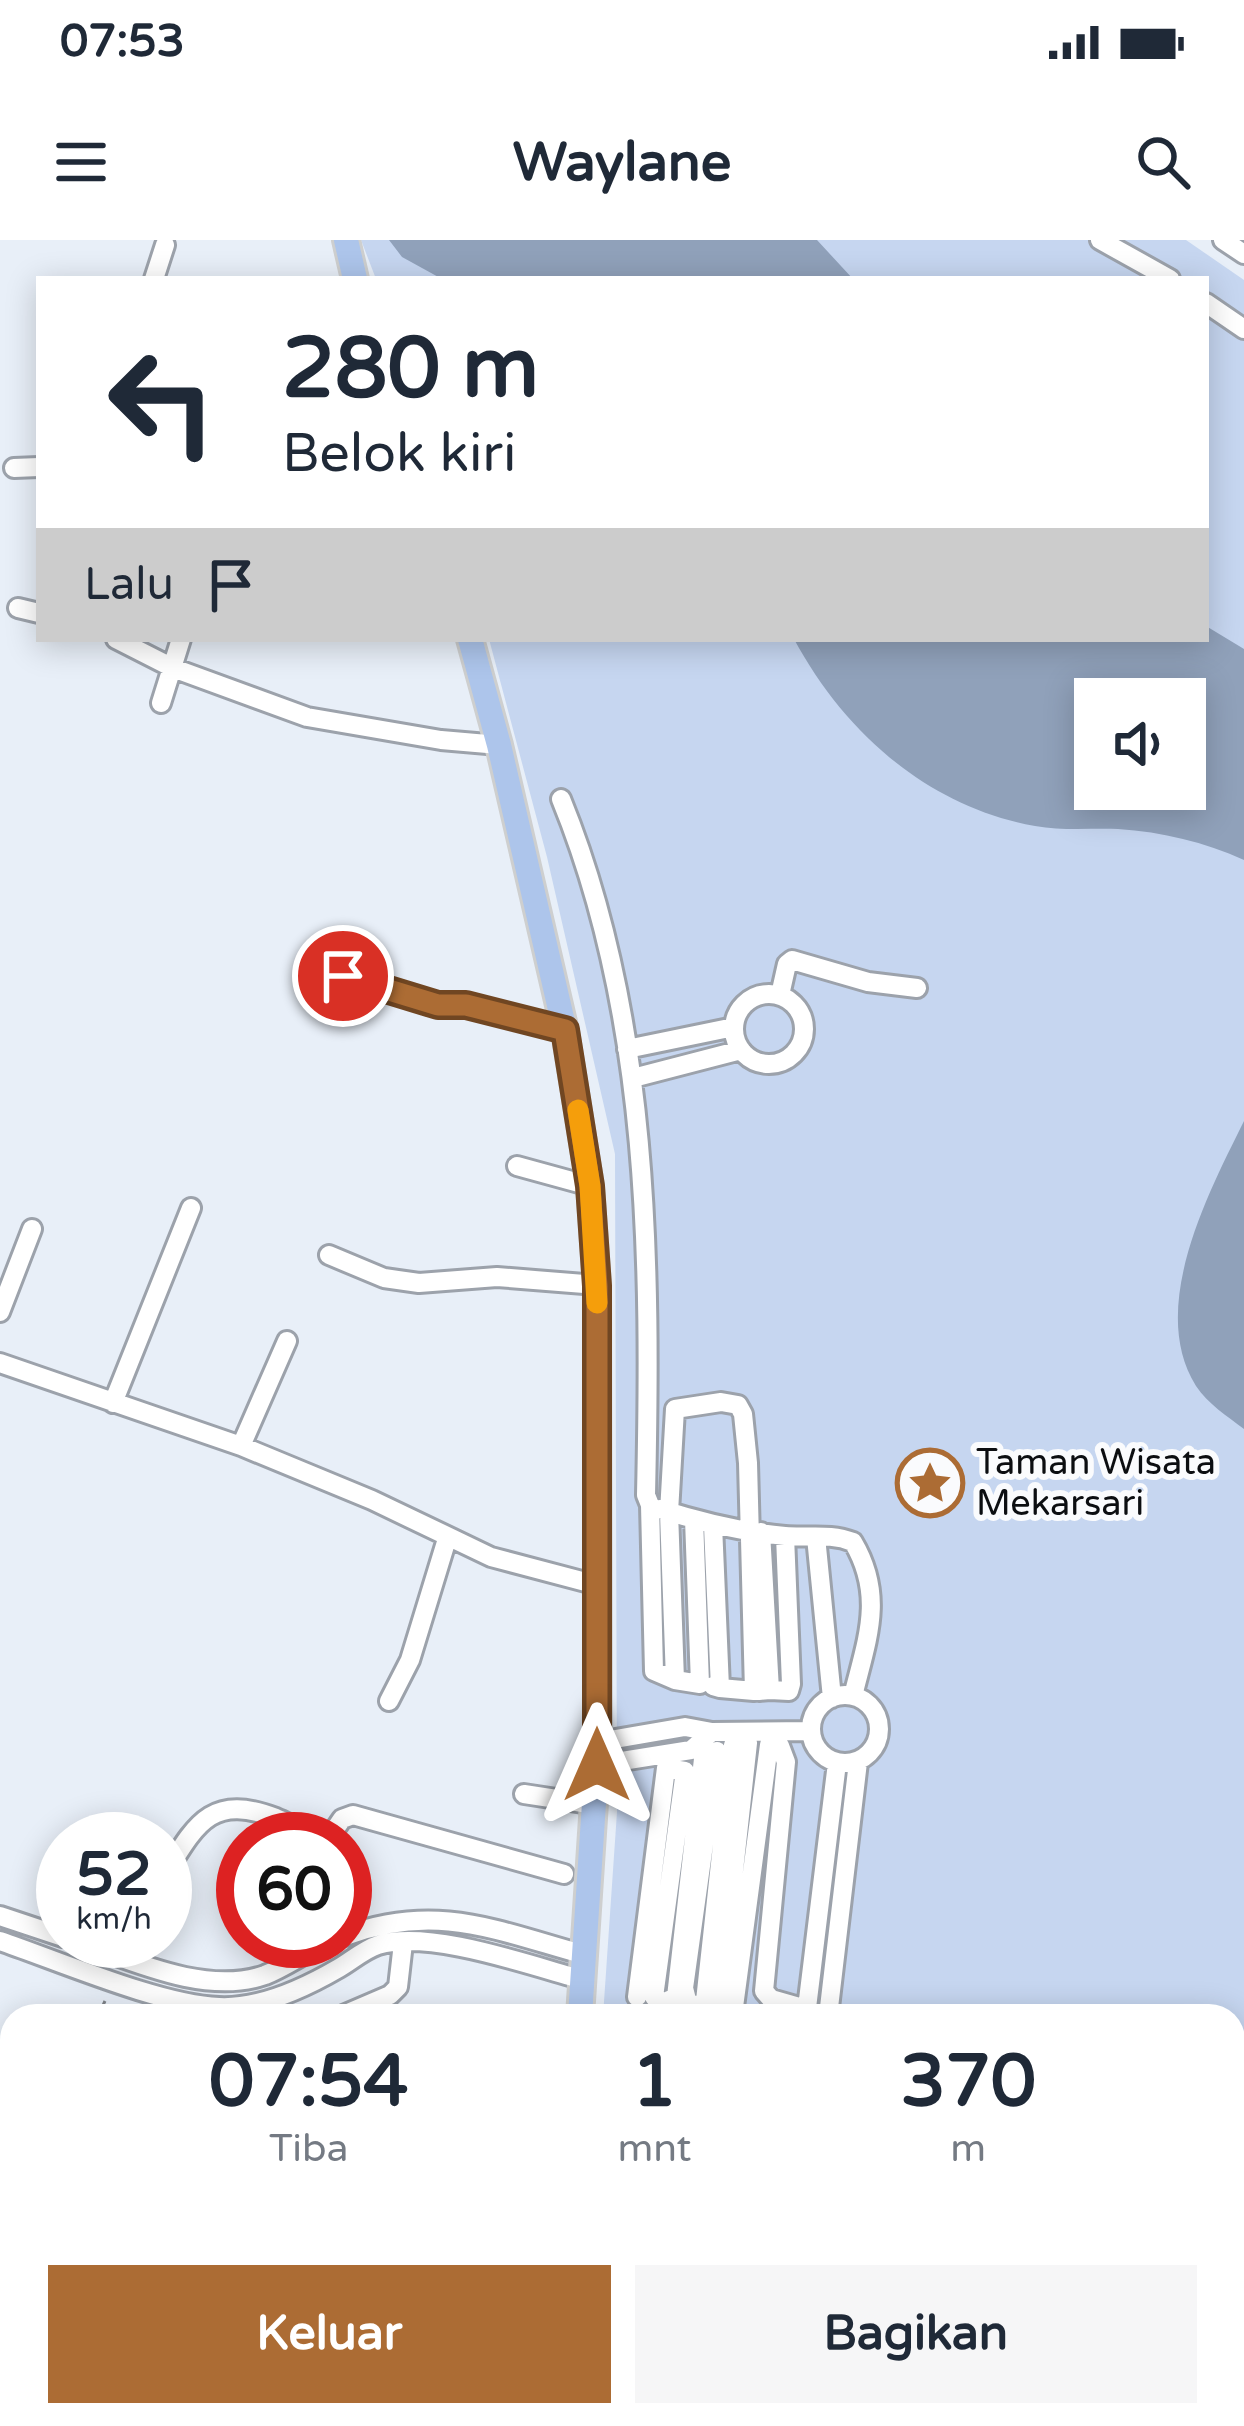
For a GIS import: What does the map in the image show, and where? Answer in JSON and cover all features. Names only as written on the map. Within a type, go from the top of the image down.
[{"type":"main road","points":[[346,240],[354,276]]},
{"type":"main road","points":[[471,642],[500,745],[565,1030],[590,1186],[597,1286],[597,1754],[581,2004]]},
{"type":"street","points":[[1100,240],[1165,276]]},
{"type":"street","points":[[1223,240],[1244,254]]},
{"type":"street","points":[[155,276],[165,245]]},
{"type":"street","points":[[1209,305],[1244,328]]},
{"type":"street","points":[[14,468],[36,467]]},
{"type":"street","points":[[18,608],[36,612]]},
{"type":"street","points":[[122,642],[172,668],[335,723],[500,745]]},
{"type":"street","points":[[160,703],[180,642]]},
{"type":"street","points":[[562,799],[604,940],[633,1078],[645,1237],[646,1495],[659,1508],[703,1522],[784,1536],[834,1534],[853,1542],[871,1580],[871,1613],[853,1696]]},
{"type":"street","points":[[780,995],[792,960],[868,982],[917,988]]},
{"type":"street","points":[[343,976],[438,1005],[466,1005],[565,1030]]},
{"type":"street","points":[[763,994],[780,995],[794,1004],[803,1019],[803,1038],[784,1060],[766,1064],[741,1050],[734,1027],[738,1011],[748,1000],[763,994]]},
{"type":"street","points":[[627,1049],[734,1027]]},
{"type":"street","points":[[633,1078],[741,1050]]},
{"type":"street","points":[[518,1166],[590,1186]]},
{"type":"street","points":[[113,1403],[191,1208]]},
{"type":"street","points":[[0,1312],[32,1229]]},
{"type":"street","points":[[329,1255],[384,1278],[418,1283],[497,1277],[597,1286]]},
{"type":"street","points":[[241,1446],[287,1341]]},
{"type":"street","points":[[0,1363],[241,1446],[372,1500],[447,1539],[527,1569],[597,1585]]},
{"type":"street","points":[[762,1691],[743,1414],[733,1402],[675,1409],[659,1508],[675,1680],[710,1686],[762,1691],[789,1691],[784,1536]]},
{"type":"street","points":[[703,1522],[710,1686]]},
{"type":"street","points":[[816,1537],[832,1698]]},
{"type":"street","points":[[389,1701],[416,1645],[447,1539]]},
{"type":"street","points":[[829,2004],[858,1762],[875,1746],[879,1725],[871,1706],[853,1696],[832,1698],[815,1714],[812,1731],[818,1749],[837,1763],[858,1762]]},
{"type":"street","points":[[597,1754],[692,1750],[812,1731]]},
{"type":"street","points":[[735,2004],[769,1744]]},
{"type":"street","points":[[638,1997],[666,1768],[685,1771],[723,1746],[769,1744],[780,1747],[786,1762],[764,1990],[784,2004]]},
{"type":"street","points":[[723,1746],[720,1998],[724,2004]]},
{"type":"street","points":[[723,1746],[705,2001],[690,2004],[685,1988],[723,1746]]},
{"type":"street","points":[[685,1771],[654,1997],[660,2004],[676,1997],[723,1746]]},
{"type":"street","points":[[807,2004],[837,1763]]},
{"type":"street","points":[[524,1794],[596,1805]]},
{"type":"street","points":[[192,1835],[203,1819],[222,1809],[252,1810],[329,1838],[342,1819],[352,1815],[564,1874]]},
{"type":"street","points":[[0,1916],[36,1928]]},
{"type":"street","points":[[372,1926],[445,1919],[584,1968]]},
{"type":"street","points":[[0,1941],[203,2004]]},
{"type":"street","points":[[370,2004],[398,1987],[403,1943]]},
{"type":"street","points":[[272,2004],[377,1945],[453,1945],[584,1968]]},
{"type":"street","points":[[177,1968],[218,1982],[263,1976],[279,1968]]},
{"type":"shaded area","name":"Taman Wisata Mekarsari","points":[[361,240],[1186,240],[1244,280],[1244,2004],[604,2004],[617,1812],[615,1154],[547,857],[490,642],[1209,642],[1209,276],[375,276]]},
{"type":"shaded area","points":[[389,240],[817,240],[850,276],[437,276],[402,257]]},
{"type":"shaded area","points":[[1209,628],[1244,649],[1244,860],[1167,835],[1035,826],[959,802],[893,760],[838,705],[796,642],[1209,642]]},
{"type":"shaded area","points":[[1244,1121],[1244,1429],[1196,1386],[1183,1355],[1178,1322],[1188,1251]]},
{"type":"slow traffic","points":[[578,1110],[590,1186],[597,1303]]},
{"type":"place","name":"Taman Wisata Mekarsari","points":[[930,1483]]},
{"type":"route","points":[[343,976],[438,1005],[466,1005],[565,1030],[590,1186],[597,1286],[597,1765]]}]
